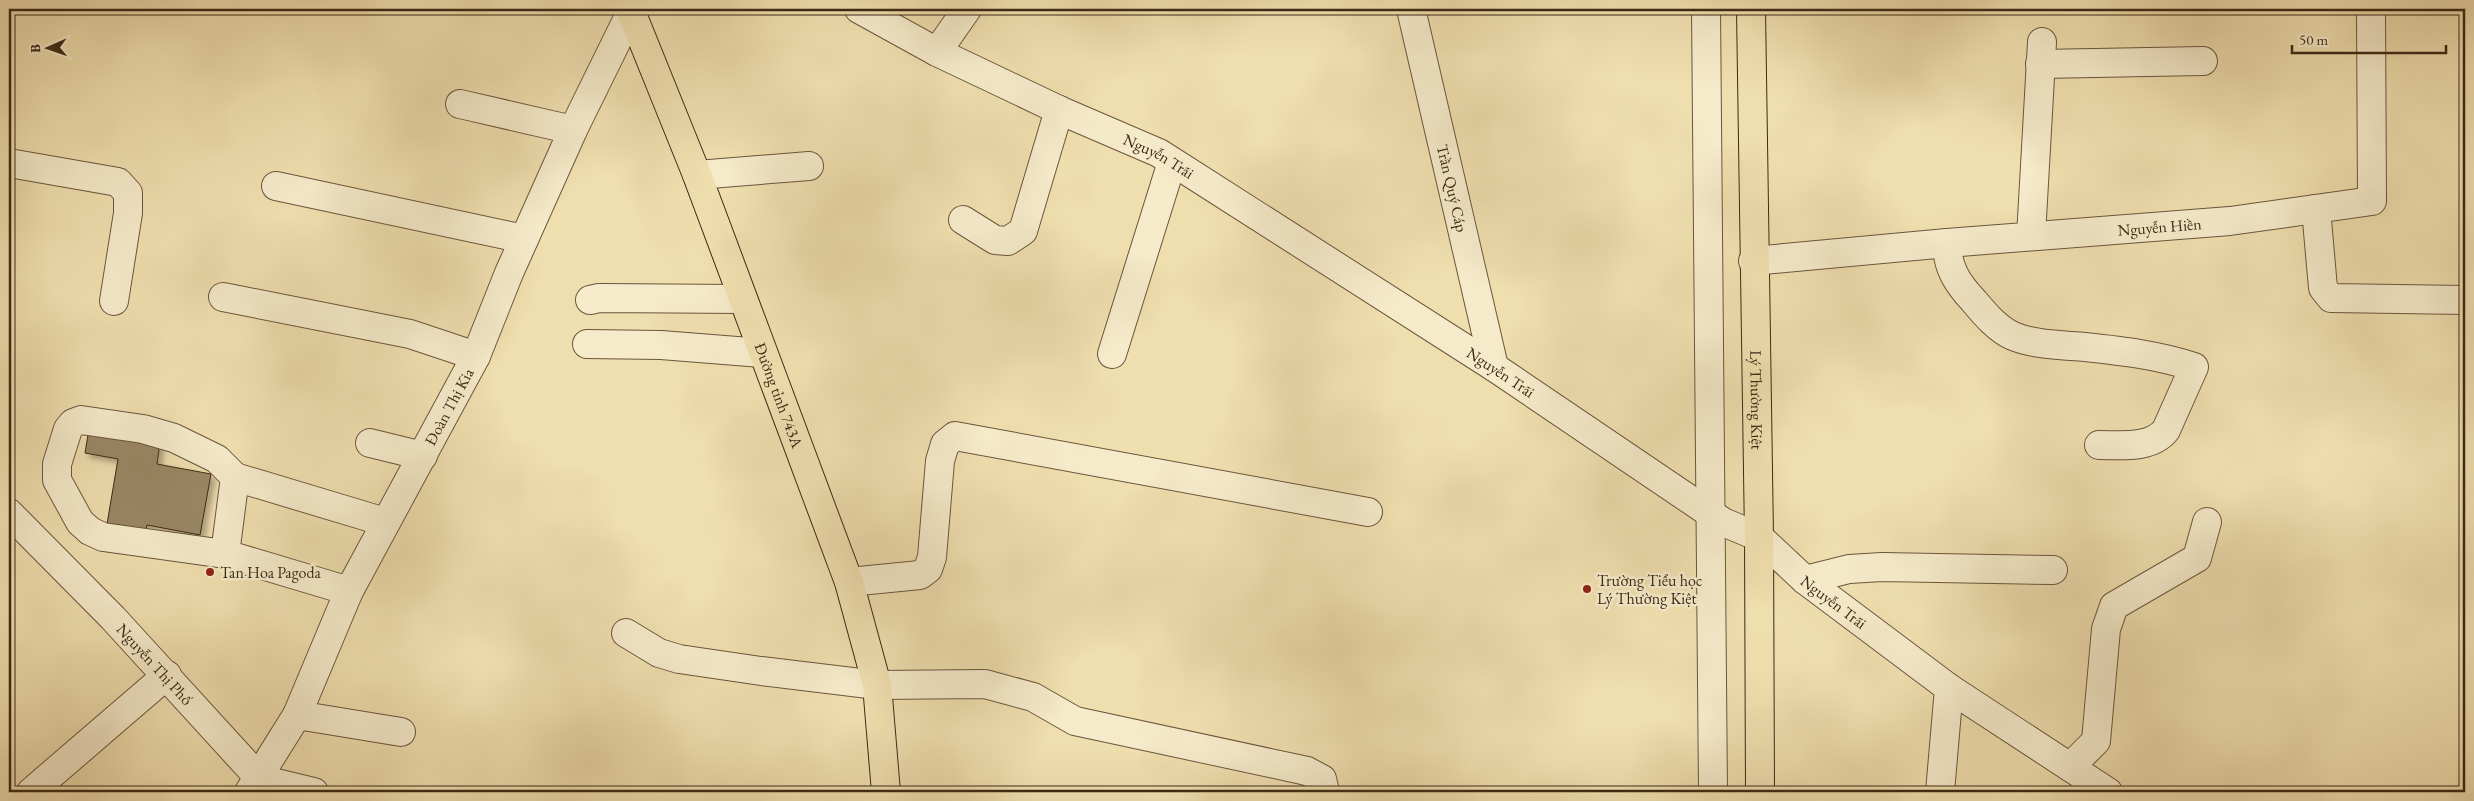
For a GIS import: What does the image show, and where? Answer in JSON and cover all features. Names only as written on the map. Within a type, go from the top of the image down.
[{"type":"main road","name":"Lý Thường Kiệt","points":[[1751,9],[1753,261],[1759,538],[1760,792]]},
{"type":"main road","name":"Đường tỉnh 743A","points":[[631,10],[697,175],[762,354],[849,582],[877,685],[886,792]]},
{"type":"street","name":"Nguyễn Trãi","points":[[859,9],[937,52],[1059,110],[1159,154],[1172,162],[1494,367],[1723,522],[1759,538],[1805,580],[1949,688],[2070,767],[2103,791]]},
{"type":"street","points":[[937,52],[966,9]]},
{"type":"street","name":"Trần Quý Cáp","points":[[1411,9],[1494,367]]},
{"type":"street","points":[[1706,9],[1713,792]]},
{"type":"street","name":"Nguyễn Hiền","points":[[1753,261],[1946,243],[2230,221],[2372,201],[2371,9]]},
{"type":"street","name":"Đoàn Thị Kia","points":[[254,786],[297,715],[348,591],[476,356],[524,239],[573,130],[631,10]]},
{"type":"street","points":[[2031,236],[2041,53],[2203,61]]},
{"type":"street","points":[[460,104],[573,130]]},
{"type":"street","points":[[963,220],[995,240],[1008,241],[1023,231],[1059,110]]},
{"type":"street","points":[[1112,354],[1172,162]]},
{"type":"street","points":[[9,163],[118,182],[128,193],[128,213],[114,301]]},
{"type":"street","points":[[697,175],[809,166]]},
{"type":"street","points":[[276,186],[524,239]]},
{"type":"street","points":[[2316,209],[2324,288],[2331,298],[2338,300],[2465,300]]},
{"type":"street","points":[[1946,243],[1947,258],[1952,273],[1965,291],[2002,329],[2012,336],[2049,344],[2153,355],[2194,367],[2166,430],[2159,438],[2132,444],[2099,445]]},
{"type":"street","points":[[223,297],[410,334],[476,356]]},
{"type":"street","points":[[590,300],[599,298],[742,299]]},
{"type":"street","points":[[587,344],[661,345],[762,354]]},
{"type":"street","points":[[348,591],[225,554],[103,537],[90,531],[80,522],[57,480],[57,464],[68,429],[80,420],[95,421],[143,429],[174,438],[217,460],[235,477],[385,522]]},
{"type":"street","points":[[849,582],[920,575],[928,568],[932,557],[940,461],[945,444],[955,436],[1368,512]]},
{"type":"street","points":[[370,443],[423,456]]},
{"type":"street","points":[[225,554],[235,477]]},
{"type":"street","name":"Nguyễn Thị Phố","points":[[9,513],[167,675],[254,786]]},
{"type":"street","points":[[2070,767],[2096,740],[2106,629],[2114,606],[2197,558],[2207,522]]},
{"type":"street","points":[[1805,580],[1849,569],[1882,567],[2054,570]]},
{"type":"street","points":[[626,633],[659,653],[679,659],[877,685],[985,684],[1033,697],[1075,721],[1307,771],[1322,779],[1325,792]]},
{"type":"street","points":[[31,792],[167,675]]},
{"type":"street","points":[[1940,792],[1949,688]]},
{"type":"street","points":[[297,715],[401,732]]},
{"type":"street","points":[[254,786],[314,792]]},
{"type":"building","points":[[89,429],[160,442],[157,464],[211,474],[200,535],[147,525],[144,537],[106,530],[118,459],[85,453]]},
{"type":"place","name":"Tan Hoa Pagoda","points":[[210,572]]},
{"type":"place","name":"Trường Tiểu học Lý Thường Kiệt","points":[[1587,589]]}]
